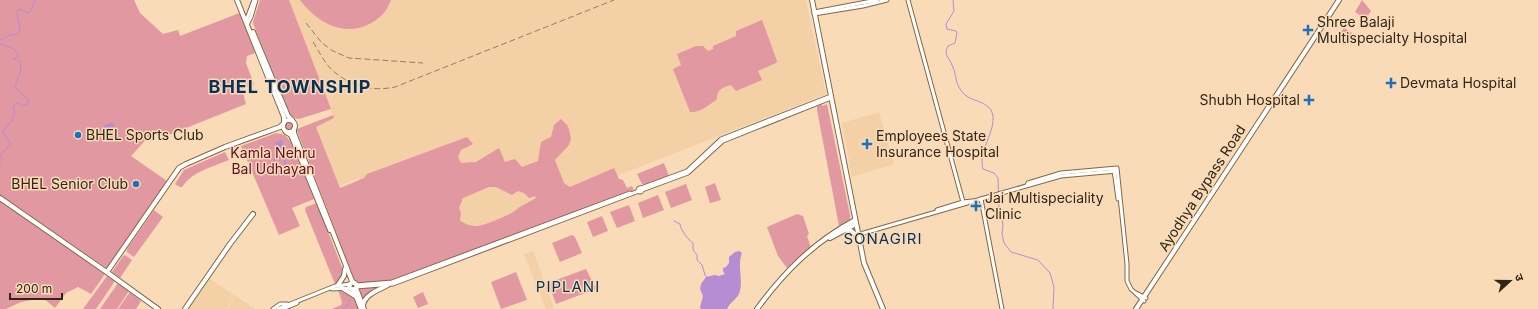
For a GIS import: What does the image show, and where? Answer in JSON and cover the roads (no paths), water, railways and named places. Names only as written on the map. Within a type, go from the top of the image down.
[{"type":"main road","points":[[239,0],[284,117],[283,123],[285,131],[291,135],[345,269],[363,308]]},
{"type":"main road","points":[[811,0],[862,264],[882,309]]},
{"type":"main road","points":[[811,0],[830,97]]},
{"type":"main road","name":"Ayodhya Bypass Road","points":[[1137,309],[1341,0]]},
{"type":"main road","points":[[247,22],[288,116],[294,123],[294,133],[352,281],[357,298],[363,308]]},
{"type":"main road","points":[[108,272],[181,170],[206,157],[280,127],[288,120],[292,120]]},
{"type":"main road","points":[[268,132],[281,129],[285,131],[292,131],[294,129]]},
{"type":"main road","points":[[0,198],[108,272],[158,309]]},
{"type":"main road","points":[[185,309],[230,244],[253,214]]},
{"type":"main road","points":[[818,245],[845,230],[854,222]]},
{"type":"main road","points":[[758,309],[785,273],[818,245],[854,222]]},
{"type":"main road","points":[[845,230],[850,230],[857,234]]},
{"type":"main road","points":[[345,269],[340,287],[357,298]]},
{"type":"main road","points":[[363,308],[364,301],[368,296],[388,285]]},
{"type":"street","points":[[247,22],[255,0]]},
{"type":"street","points":[[814,13],[877,0]]},
{"type":"street","points":[[814,13],[863,6],[887,0]]},
{"type":"street","points":[[908,0],[963,202]]},
{"type":"street","points":[[353,286],[388,285],[400,282],[658,183],[688,173],[722,141],[830,97]]},
{"type":"street","points":[[857,234],[1070,174],[1115,170],[1127,283],[1144,299]]},
{"type":"street","points":[[283,309],[335,288],[392,282],[640,190]]},
{"type":"street","points":[[980,199],[1002,309]]},
{"type":"street","points":[[857,234],[963,202],[972,201]]},
{"type":"street","points":[[278,309],[288,304],[340,287]]},
{"type":"street","points":[[273,309],[280,304],[288,304]]},
{"type":"waterway","points":[[0,40],[10,35],[18,34],[20,31],[17,11],[19,9],[28,13],[32,9],[35,0]]},
{"type":"waterway","points":[[953,0],[954,11],[946,24],[947,29],[956,31],[957,33],[955,43],[948,46],[946,54],[954,69],[957,83],[961,91],[968,97],[985,105],[991,110],[993,124],[985,146],[982,162],[983,169],[994,173],[998,178],[999,209],[1003,224],[1002,234],[1004,243],[1011,252],[1038,260],[1050,273],[1054,287],[1053,309]]},
{"type":"waterway","points":[[0,44],[16,51],[18,56],[14,59],[20,61],[21,70],[15,86],[22,95],[28,98],[26,105],[23,106],[18,103],[13,106],[13,118],[3,132],[11,144],[2,153],[0,158]]},
{"type":"waterway","points":[[0,160],[0,165]]},
{"type":"waterway","points":[[674,221],[680,224],[685,235],[693,243],[693,250],[697,255],[697,260],[702,265],[707,277]]},
{"type":"waterway","points":[[343,309],[348,305],[350,299]]},
{"type":"railway","points":[[313,42],[328,66],[345,80],[369,88],[377,89],[395,87],[614,0]]},
{"type":"railway","points":[[306,23],[322,43],[333,51],[349,58],[423,63]]},
{"type":"place","name":"Shree Balaji Multispecialty Hospital","points":[[1308,30]]},
{"type":"place","name":"Devmata Hospital","points":[[1391,83]]},
{"type":"place","name":"Shubh Hospital","points":[[1309,100]]},
{"type":"place","name":"BHEL Sports Club","points":[[78,135]]},
{"type":"place","name":"Employees State Insurance Hospital","points":[[867,144]]},
{"type":"place","name":"BHEL Senior Club","points":[[136,184]]},
{"type":"place","name":"Jai Multispeciality Clinic","points":[[976,206]]},
{"type":"district","name":"BHEL TOWNSHIP","points":[[290,87]]},
{"type":"district","name":"SONAGIRI","points":[[883,239]]},
{"type":"district","name":"PIPLANI","points":[[568,287]]},
{"type":"park label","name":"Kamla Nehru Bal Udhayan","points":[[273,162]]}]
